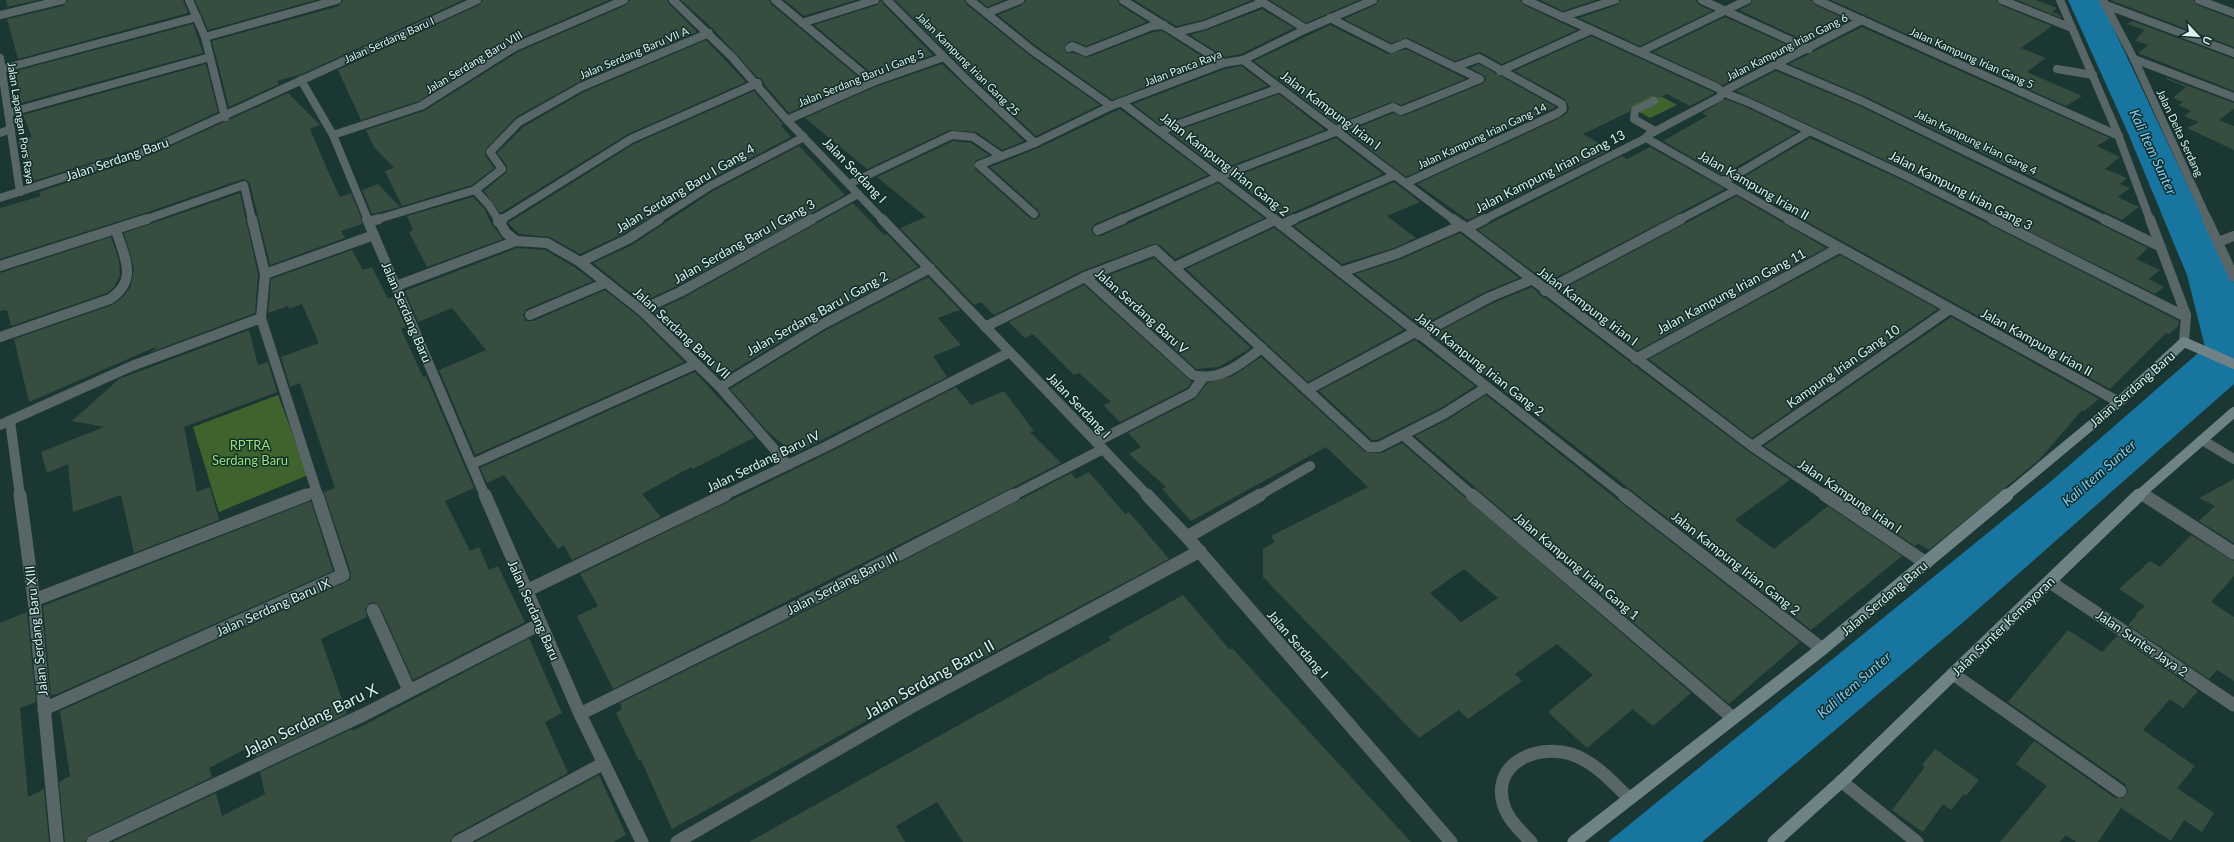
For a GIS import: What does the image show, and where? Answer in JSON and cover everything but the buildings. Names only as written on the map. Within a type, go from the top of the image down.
[{"type":"main road","name":"Jalan Serdang Baru","points":[[1574,842],[1822,649],[2187,343]]},
{"type":"main road","points":[[2187,343],[2234,364]]},
{"type":"main road","name":"Jalan Sunter Kemayoran","points":[[1774,842],[1841,782],[2141,493],[2234,412]]},
{"type":"street","points":[[0,15],[62,0]]},
{"type":"street","points":[[189,0],[205,37],[224,117]]},
{"type":"street","points":[[205,37],[337,0]]},
{"type":"street","name":"Jalan Serdang Baru I","points":[[301,80],[477,0]]},
{"type":"street","name":"Jalan Serdang Baru VIII","points":[[333,135],[421,106],[515,47],[624,0]]},
{"type":"street","name":"Jalan Serdang I","points":[[673,0],[709,33],[758,83],[787,120],[1200,551],[1451,842]]},
{"type":"street","points":[[776,0],[873,82]]},
{"type":"street","points":[[802,23],[875,0]]},
{"type":"street","name":"Jalan Kampung Irian Gang 25","points":[[887,0],[1035,144]]},
{"type":"street","name":"Jalan Kampung Irian Gang 2","points":[[970,0],[1033,51],[1160,131],[1822,649]]},
{"type":"street","points":[[987,13],[1020,0]]},
{"type":"street","points":[[1125,1],[1140,0]]},
{"type":"street","name":"Jalan Panca Raya","points":[[1034,214],[979,165],[1035,144],[1116,104],[1167,86],[1224,62],[1243,60],[1306,29],[1373,0]]},
{"type":"street","points":[[1526,0],[1718,88],[1722,92],[1720,97],[1655,131],[1646,138]]},
{"type":"street","points":[[1562,17],[1570,13],[1594,8],[1614,0]]},
{"type":"street","points":[[1702,0],[1809,49]]},
{"type":"street","points":[[1640,52],[1723,10],[1747,0]]},
{"type":"street","name":"Jalan Kampung Irian Gang 5","points":[[1817,0],[2118,134]]},
{"type":"street","points":[[2002,0],[2072,28]]},
{"type":"street","points":[[2060,0],[2118,134],[2161,247],[2186,317],[2187,343]]},
{"type":"street","points":[[2199,0],[2234,13]]},
{"type":"street","points":[[1125,1],[1224,62]]},
{"type":"street","points":[[1177,32],[1205,25],[1262,1],[1306,29]]},
{"type":"street","points":[[2104,2],[2234,53]]},
{"type":"street","name":"Jalan Delta Serdang","points":[[2104,2],[2134,59],[2234,277]]},
{"type":"street","points":[[2,70],[196,18]]},
{"type":"street","points":[[1098,230],[1218,177],[1335,132],[1393,107],[1401,111],[1480,79],[1406,43],[1391,49],[1330,18]]},
{"type":"street","name":"Jalan Kampung Irian Gang 6","points":[[1722,92],[1809,49],[1862,20]]},
{"type":"street","points":[[1069,48],[1072,46],[1086,52],[1152,26],[1164,25]]},
{"type":"street","points":[[1500,71],[1591,30]]},
{"type":"street","name":"Jalan Serdang Baru VII A","points":[[369,222],[475,190],[497,174],[502,168],[490,152],[519,122],[616,71],[709,33]]},
{"type":"street","points":[[8,113],[210,57]]},
{"type":"street","name":"Jalan Serdang Baru I Gang 5","points":[[787,120],[873,82],[944,57]]},
{"type":"street","name":"Jalan Lapangan Pors Raya","points":[[0,58],[20,192]]},
{"type":"street","name":"Jalan Kampung Irian Gang 14","points":[[1406,182],[1563,109],[1562,104],[1479,58],[1455,67]]},
{"type":"street","points":[[2134,59],[2234,97]]},
{"type":"street","name":"Jalan Kampung Irian I","points":[[1243,60],[1278,89],[1392,176],[1406,182],[1460,228],[1527,281],[1545,291],[1752,446],[1926,563]]},
{"type":"street","name":"Jalan Kampung Irian Gang 4","points":[[1777,65],[1876,108],[2161,247]]},
{"type":"street","points":[[2057,69],[2093,75]]},
{"type":"street","name":"Jalan Serdang Baru","points":[[0,198],[150,150],[301,80],[333,135],[374,235],[540,624],[580,714],[642,842]]},
{"type":"street","points":[[498,222],[631,139],[758,83]]},
{"type":"street","points":[[1160,131],[1278,89]]},
{"type":"street","name":"Jalan Kampung Irian Gang 3","points":[[1722,92],[1810,130],[1904,175],[2186,317]]},
{"type":"street","points":[[1654,101],[1635,110],[1634,119],[1655,131]]},
{"type":"street","points":[[0,133],[11,129]]},
{"type":"street","points":[[1722,181],[1734,176],[1810,130]]},
{"type":"street","points":[[848,184],[952,135],[962,134],[974,136],[1001,156]]},
{"type":"street","name":"Jalan Serdang Baru I Gang 4","points":[[580,262],[628,238],[710,186],[804,137]]},
{"type":"street","name":"Jalan Kampung Irian II","points":[[1646,138],[1839,248],[2118,402]]},
{"type":"street","name":"Jalan Kampung Irian Gang 13","points":[[1341,272],[1396,254],[1460,228],[1646,138]]},
{"type":"street","points":[[1175,267],[1392,176]]},
{"type":"street","name":"Jalan Serdang Baru IX","points":[[44,709],[343,575],[261,318],[265,274],[244,185],[116,230]]},
{"type":"street","points":[[475,190],[489,205],[506,233],[516,240]]},
{"type":"street","points":[[1545,291],[1736,190]]},
{"type":"street","name":"Jalan Serdang Baru I Gang 3","points":[[641,310],[680,292],[858,194]]},
{"type":"street","points":[[0,266],[116,230],[127,273],[127,285],[110,299],[0,337]]},
{"type":"street","points":[[265,274],[374,235]]},
{"type":"street","points":[[2218,242],[2234,236]]},
{"type":"street","name":"Jalan Serdang Baru VII","points":[[396,286],[516,240],[547,243],[580,262],[641,310],[720,387],[788,464]]},
{"type":"street","name":"Jalan Kampung Irian Gang 11","points":[[1636,359],[1839,248]]},
{"type":"street","points":[[1084,277],[1155,250],[1369,447],[1379,447],[1403,435],[1444,414],[1487,387]]},
{"type":"street","name":"Jalan Serdang Baru I Gang 2","points":[[720,387],[788,343],[863,300],[930,268]]},
{"type":"street","name":"Jalan Serdang Baru V","points":[[985,327],[1084,277],[1198,377]]},
{"type":"street","points":[[1308,390],[1417,333],[1490,297],[1527,281]]},
{"type":"street","points":[[530,315],[605,283]]},
{"type":"street","name":"Kampung Irian Gang 10","points":[[1752,446],[1890,349],[1950,309]]},
{"type":"street","points":[[5,423],[132,366],[261,318]]},
{"type":"street","points":[[1099,445],[1192,393],[1198,377],[1220,376],[1262,348]]},
{"type":"street","name":"Jalan Serdang Baru IV","points":[[526,591],[788,464],[1010,352]]},
{"type":"street","points":[[472,464],[696,364]]},
{"type":"street","name":"Jalan Serdang Baru XIII","points":[[5,423],[34,600],[57,842]]},
{"type":"street","name":"Jalan Kampung Irian Gang 1","points":[[1403,435],[1499,519],[1604,607],[1669,666],[1733,718]]},
{"type":"street","points":[[2202,440],[2234,459]]},
{"type":"street","name":"Jalan Serdang Baru III","points":[[580,714],[821,594],[1099,445]]},
{"type":"street","points":[[1187,537],[1310,466]]},
{"type":"street","points":[[34,600],[316,491]]},
{"type":"street","points":[[2141,493],[2234,553]]},
{"type":"street","name":"Jalan Serdang Baru II","points":[[677,842],[909,708],[1200,551]]},
{"type":"street","name":"Jalan Sunter Jaya 2","points":[[2050,582],[2234,705]]},
{"type":"street","points":[[373,610],[409,690]]},
{"type":"street","name":"Jalan Serdang Baru X","points":[[93,842],[365,714],[409,690],[540,624]]},
{"type":"street","points":[[1953,674],[2120,791]]},
{"type":"street","points":[[1531,842],[1510,819],[1503,803],[1502,792],[1504,778],[1516,759],[1530,753],[1548,750],[1571,754],[1591,763],[1629,798]]},
{"type":"street","points":[[458,842],[604,763]]},
{"type":"street","points":[[1841,782],[1917,842]]},
{"type":"green space","points":[[1612,70],[1677,105],[1650,118],[1585,83]]},
{"type":"green space","name":"RPTRA Serdang Baru","points":[[278,395],[308,475],[219,512],[193,427]]},
{"type":"water","name":"Kali Item Sunter","points":[[2068,0],[2100,0],[2234,283],[2234,384],[1960,625],[1702,842],[1608,842],[2049,483],[2205,347],[2187,275],[2128,133]]}]
